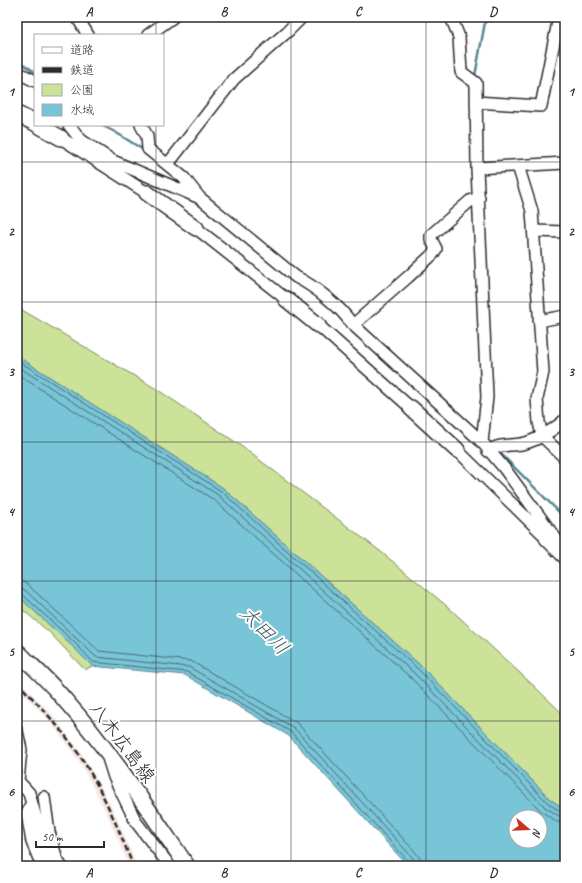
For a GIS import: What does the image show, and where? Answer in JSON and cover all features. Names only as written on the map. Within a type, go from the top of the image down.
[{"type":"main road","points":[[17,114],[34,122]]},
{"type":"main road","points":[[40,126],[61,138]]},
{"type":"main road","points":[[147,193],[196,228]]},
{"type":"main road","points":[[286,299],[318,325]]},
{"type":"main road","points":[[411,408],[457,450]]},
{"type":"main road","points":[[546,538],[565,556]]},
{"type":"main road","name":"八木広島線","points":[[17,651],[63,697],[129,782],[187,866]]},
{"type":"street","points":[[77,17],[87,34]]},
{"type":"street","points":[[149,34],[174,17]]},
{"type":"street","points":[[168,164],[234,79],[288,31],[301,17]]},
{"type":"street","points":[[451,17],[458,37],[461,72],[476,83],[477,168],[487,397],[485,446]]},
{"type":"street","points":[[476,102],[541,106],[559,17]]},
{"type":"street","points":[[26,77],[34,85]]},
{"type":"street","points":[[70,126],[81,140],[113,161],[200,198]]},
{"type":"street","points":[[142,126],[147,136],[148,149],[184,178],[200,198],[296,277],[308,284],[345,314],[353,325],[485,446],[504,468],[565,552]]},
{"type":"street","points":[[61,138],[147,193]]},
{"type":"street","points":[[477,168],[565,163]]},
{"type":"street","points":[[518,166],[532,211],[534,231],[543,372],[537,398],[539,422],[542,436],[565,458]]},
{"type":"street","points":[[353,325],[433,254],[436,249],[431,239],[431,235],[470,201],[479,198]]},
{"type":"street","points":[[196,228],[286,299]]},
{"type":"street","points":[[534,231],[565,232]]},
{"type":"street","points":[[539,321],[565,316]]},
{"type":"street","points":[[318,325],[411,408]]},
{"type":"street","points":[[485,446],[522,444],[542,436],[565,420]]},
{"type":"street","points":[[457,450],[546,538]]},
{"type":"street","points":[[17,731],[21,750],[18,781],[29,793],[48,860],[59,863]]},
{"type":"street","points":[[107,753],[114,777],[136,822],[170,866]]},
{"type":"street","points":[[44,797],[49,832],[59,863]]},
{"type":"street","points":[[32,803],[27,813],[32,842],[42,866]]},
{"type":"shaded area","points":[[17,678],[53,716],[84,757],[113,809],[137,866],[129,866],[106,812],[79,761],[49,720],[17,687]]},
{"type":"green space","points":[[17,307],[155,388],[237,443],[380,551],[448,607],[565,716],[565,809],[551,800],[422,667],[223,488],[17,356]]},
{"type":"green space","points":[[17,595],[92,666],[85,670],[49,632],[17,605]]},
{"type":"green space","points":[[17,801],[21,805],[19,827],[17,827]]},
{"type":"water","name":"太田川","points":[[17,356],[223,488],[422,667],[551,800],[565,809],[565,866],[408,866],[289,736],[185,675],[92,666],[17,595]]},
{"type":"waterway","points":[[475,76],[486,17]]},
{"type":"waterway","points":[[17,60],[34,71]]},
{"type":"waterway","points":[[103,126],[142,149]]},
{"type":"waterway","points":[[497,450],[565,518]]},
{"type":"railway","points":[[17,682],[60,729],[82,759],[97,784],[110,811],[133,866]]}]
